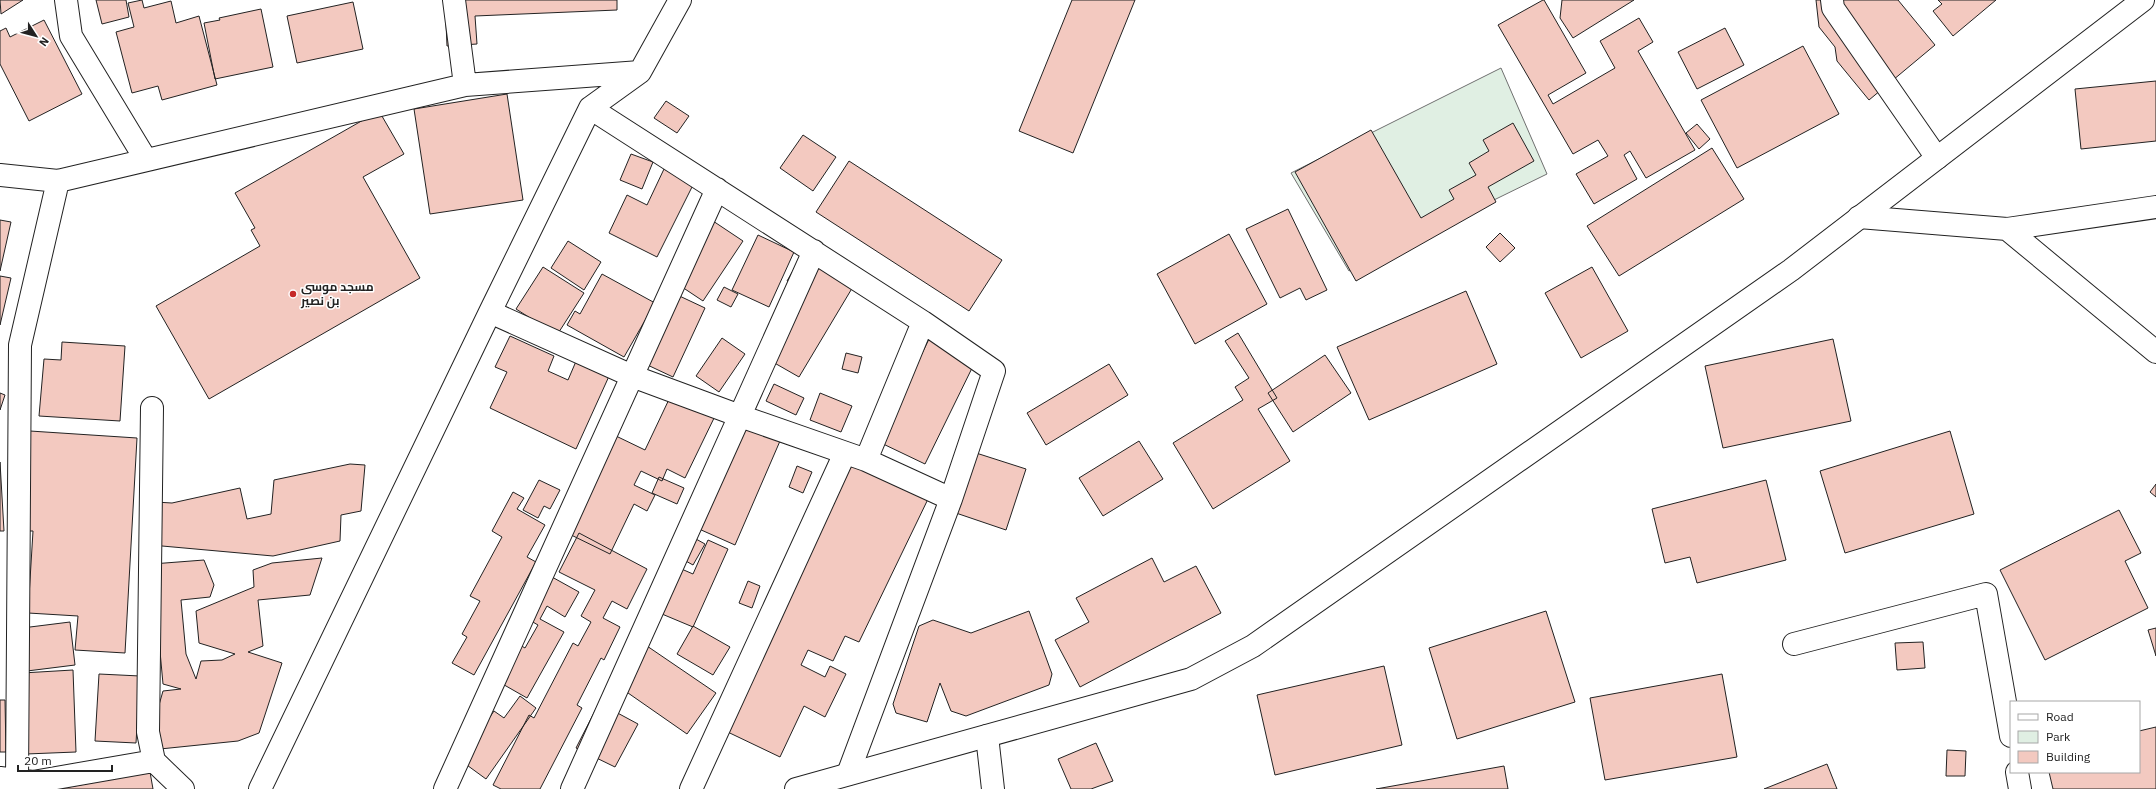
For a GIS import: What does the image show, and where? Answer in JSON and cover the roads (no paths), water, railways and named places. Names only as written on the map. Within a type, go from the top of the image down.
[{"type":"street","points":[[66,0],[71,36],[146,160]]},
{"type":"street","points":[[454,0],[465,85]]},
{"type":"street","points":[[260,789],[590,108],[640,72],[680,0]]},
{"type":"street","points":[[1832,0],[1833,8],[1937,158]]},
{"type":"street","points":[[796,789],[1191,679],[1253,646],[1791,270],[2143,0]]},
{"type":"street","points":[[0,175],[58,181],[465,85],[640,72]]},
{"type":"street","points":[[590,108],[814,251],[923,322],[994,371],[951,499],[848,774]]},
{"type":"street","points":[[58,181],[20,345],[11,782],[33,782],[154,761]]},
{"type":"street","points":[[446,789],[717,189]]},
{"type":"street","points":[[1860,217],[2007,229],[2156,206]]},
{"type":"street","points":[[2007,229],[2156,352]]},
{"type":"street","points":[[572,789],[814,251]]},
{"type":"street","points":[[490,312],[632,376],[866,460],[951,499]]},
{"type":"street","points":[[866,460],[923,322]]},
{"type":"street","points":[[152,408],[148,732],[154,761],[183,789]]},
{"type":"street","points":[[691,789],[845,453]]},
{"type":"street","points":[[1794,644],[1986,594],[2010,730]]},
{"type":"street","points":[[987,736],[993,789]]},
{"type":"street","points":[[2017,773],[2020,789]]},
{"type":"place","name":"مسجد موسى بن نصير","points":[[293,294]]}]
